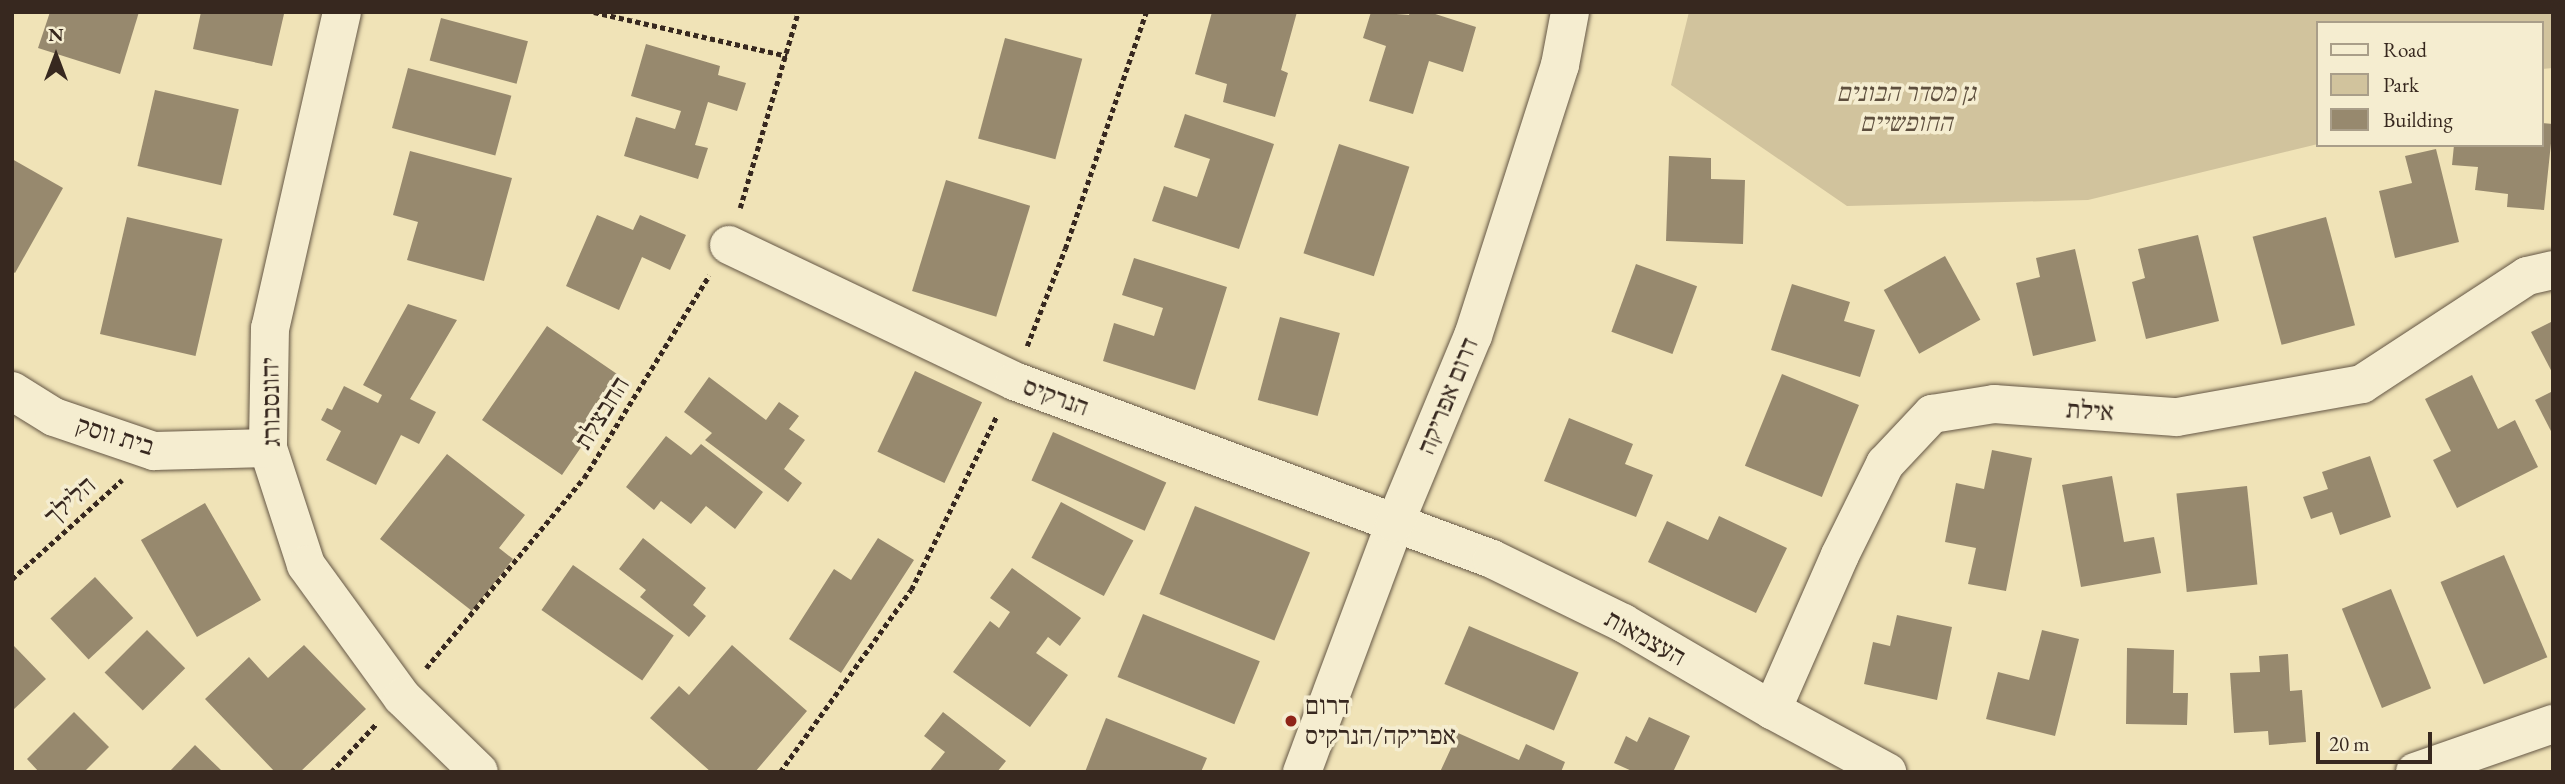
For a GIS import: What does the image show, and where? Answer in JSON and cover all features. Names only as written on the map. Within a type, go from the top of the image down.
[{"type":"street","name":"יהונסבורג","points":[[342,12],[270,328],[268,448],[306,565],[402,697],[479,772]]},
{"type":"street","name":"דרום אפריקה","points":[[1302,772],[1395,523],[1473,336],[1560,65],[1570,12]]},
{"type":"street","name":"הנרקיס","points":[[729,245],[1014,381],[1395,523]]},
{"type":"street","name":"אילת","points":[[1772,710],[1840,555],[1885,464],[1932,414],[1994,404],[2177,417],[2362,384],[2527,276],[2553,270]]},
{"type":"street","name":"בית ווסק","points":[[12,391],[54,416],[154,451],[268,448]]},
{"type":"street","name":"העצמאות","points":[[1395,523],[1492,559],[1623,623],[1772,710],[1887,772]]},
{"type":"street","points":[[2415,772],[2553,724]]},
{"type":"path","points":[[594,12],[787,55]]},
{"type":"path","name":"החבצלת","points":[[331,772],[402,697],[584,478],[729,245],[798,12]]},
{"type":"path","name":"הלילך","points":[[12,579],[154,451]]},
{"type":"green space","name":"גן מסדר הבונים החופשיים","points":[[1689,12],[2553,12],[2553,68],[2544,69],[2544,21],[2316,21],[2316,144],[2088,200],[1847,206],[1671,85]]},
{"type":"building","points":[[50,12],[139,12],[120,74],[38,48]]},
{"type":"building","points":[[201,12],[284,14],[272,66],[193,49]]},
{"type":"building","points":[[1212,12],[1297,12],[1281,70],[1288,73],[1275,117],[1223,102],[1227,84],[1195,74]]},
{"type":"building","points":[[1371,12],[1409,15],[1410,12],[1429,12],[1476,27],[1463,72],[1429,61],[1413,114],[1369,101],[1386,46],[1363,38]]},
{"type":"building","points":[[441,18],[528,41],[517,84],[430,61]]},
{"type":"building","points":[[1005,38],[1082,59],[1055,159],[978,138]]},
{"type":"building","points":[[646,44],[720,66],[718,75],[746,83],[737,111],[708,102],[695,145],[708,148],[698,179],[624,156],[636,117],[675,129],[681,111],[631,96]]},
{"type":"building","points":[[408,68],[511,96],[495,156],[392,128]]},
{"type":"building","points":[[155,90],[239,109],[221,185],[137,166]]},
{"type":"building","points":[[1185,114],[1274,144],[1239,249],[1152,221],[1164,186],[1197,197],[1210,159],[1174,147]]},
{"type":"building","points":[[2544,123],[2553,124],[2544,210],[2507,207],[2508,194],[2475,190],[2478,167],[2452,165],[2454,147],[2544,147]]},
{"type":"building","points":[[1339,144],[1409,167],[1374,276],[1303,253]]},
{"type":"building","points":[[2436,149],[2459,242],[2395,258],[2379,191],[2412,183],[2405,156]]},
{"type":"building","points":[[410,151],[512,178],[484,281],[407,260],[418,222],[393,215]]},
{"type":"building","points":[[1669,156],[1711,158],[1711,179],[1745,180],[1743,244],[1666,241]]},
{"type":"building","points":[[12,159],[63,188],[15,273],[12,271]]},
{"type":"building","points":[[946,180],[1030,206],[996,317],[912,291]]},
{"type":"building","points":[[597,215],[633,230],[640,215],[686,235],[670,270],[642,257],[619,310],[566,286]]},
{"type":"building","points":[[127,217],[222,239],[195,356],[100,334]]},
{"type":"building","points":[[2326,217],[2355,325],[2282,345],[2253,237]]},
{"type":"building","points":[[2198,235],[2219,321],[2146,339],[2132,282],[2145,278],[2138,249]]},
{"type":"building","points":[[2075,249],[2096,341],[2033,356],[2016,283],[2040,277],[2036,258]]},
{"type":"building","points":[[1945,256],[1980,320],[1919,354],[1884,290]]},
{"type":"building","points":[[1134,258],[1227,287],[1195,390],[1103,361],[1114,323],[1154,336],[1163,308],[1122,295]]},
{"type":"building","points":[[1636,264],[1697,286],[1672,354],[1611,332]]},
{"type":"building","points":[[1792,284],[1850,302],[1844,321],[1875,330],[1860,377],[1771,350]]},
{"type":"building","points":[[408,304],[457,320],[410,399],[436,412],[419,444],[401,435],[376,485],[326,460],[341,431],[321,420],[327,408],[332,410],[344,386],[378,403],[382,395],[363,385]]},
{"type":"building","points":[[1280,317],[1340,333],[1318,416],[1258,400]]},
{"type":"building","points":[[2553,321],[2553,374],[2531,332]]},
{"type":"building","points":[[547,326],[617,374],[589,414],[599,421],[562,475],[482,420]]},
{"type":"building","points":[[915,371],[982,402],[944,483],[877,452]]},
{"type":"building","points":[[1782,374],[1859,405],[1822,497],[1745,466]]},
{"type":"building","points":[[2472,375],[2498,429],[2515,420],[2538,467],[2457,508],[2433,460],[2451,451],[2425,399]]},
{"type":"building","points":[[709,377],[766,420],[779,402],[799,416],[789,429],[805,440],[784,469],[802,483],[788,502],[705,440],[712,433],[684,412]]},
{"type":"building","points":[[2553,391],[2553,435],[2535,400]]},
{"type":"building","points":[[1569,418],[1633,444],[1625,464],[1653,475],[1636,517],[1544,481]]},
{"type":"building","points":[[1053,432],[1166,482],[1145,531],[1031,480]]},
{"type":"building","points":[[666,436],[691,455],[701,444],[763,492],[735,529],[706,506],[691,524],[661,501],[654,510],[626,487]]},
{"type":"building","points":[[1992,450],[2032,458],[2006,591],[1968,584],[1976,548],[1945,542],[1956,483],[1984,489]]},
{"type":"building","points":[[447,454],[525,515],[499,548],[513,559],[472,611],[380,539]]},
{"type":"building","points":[[2370,456],[2391,517],[2340,535],[2332,512],[2311,519],[2303,497],[2328,489],[2322,472]]},
{"type":"building","points":[[2112,476],[2124,542],[2154,537],[2161,573],[2081,587],[2062,485]]},
{"type":"building","points":[[2247,486],[2257,584],[2187,592],[2176,493]]},
{"type":"building","points":[[1061,502],[1133,540],[1104,596],[1031,558]]},
{"type":"building","points":[[205,503],[261,600],[197,637],[141,540]]},
{"type":"building","points":[[1195,506],[1310,552],[1274,641],[1159,594]]},
{"type":"building","points":[[1719,516],[1787,548],[1756,613],[1648,562],[1667,521],[1708,540]]},
{"type":"building","points":[[643,538],[706,588],[693,605],[706,616],[689,637],[640,597],[646,590],[619,569]]},
{"type":"building","points":[[878,538],[914,560],[841,673],[789,639],[834,569],[851,580]]},
{"type":"building","points":[[2504,555],[2547,657],[2484,684],[2440,582]]},
{"type":"building","points":[[573,565],[674,636],[642,681],[541,610]]},
{"type":"building","points":[[1012,568],[1081,618],[1060,646],[1048,637],[1036,653],[1068,675],[1030,727],[953,672],[990,621],[999,628],[1010,612],[990,598]]},
{"type":"building","points":[[95,577],[133,618],[89,660],[50,619]]},
{"type":"building","points":[[2391,589],[2431,688],[2382,708],[2342,609]]},
{"type":"building","points":[[1143,614],[1260,661],[1234,724],[1118,677]]},
{"type":"building","points":[[1897,615],[1952,627],[1937,700],[1864,684],[1873,642],[1890,646]]},
{"type":"building","points":[[1469,626],[1579,672],[1554,730],[1444,684]]},
{"type":"building","points":[[147,630],[185,668],[143,711],[105,672]]},
{"type":"building","points":[[2042,630],[2079,639],[2055,736],[1986,719],[1998,672],[2029,680]]},
{"type":"building","points":[[304,645],[366,709],[300,772],[275,772],[205,699],[249,657],[268,678]]},
{"type":"building","points":[[732,645],[807,711],[755,772],[711,772],[650,718],[679,686],[689,695]]},
{"type":"building","points":[[14,646],[46,679],[12,711],[12,648]]},
{"type":"building","points":[[2127,648],[2174,650],[2173,693],[2188,693],[2187,725],[2126,724]]},
{"type":"building","points":[[2288,654],[2290,691],[2302,690],[2306,742],[2269,745],[2268,731],[2234,733],[2230,673],[2260,672],[2259,656]]},
{"type":"building","points":[[74,712],[109,747],[84,772],[39,772],[27,759]]},
{"type":"building","points":[[943,712],[1006,761],[997,772],[929,772],[945,752],[924,736]]},
{"type":"building","points":[[1649,717],[1690,736],[1673,772],[1634,772],[1614,763],[1626,736],[1637,742]]},
{"type":"building","points":[[1106,718],[1207,758],[1201,772],[1085,772]]},
{"type":"building","points":[[1458,733],[1519,760],[1526,744],[1565,762],[1561,772],[1440,772]]},
{"type":"building","points":[[195,745],[223,772],[169,772]]},
{"type":"place","name":"דרום אפריקה/הנרקיס","points":[[1291,721]]}]
